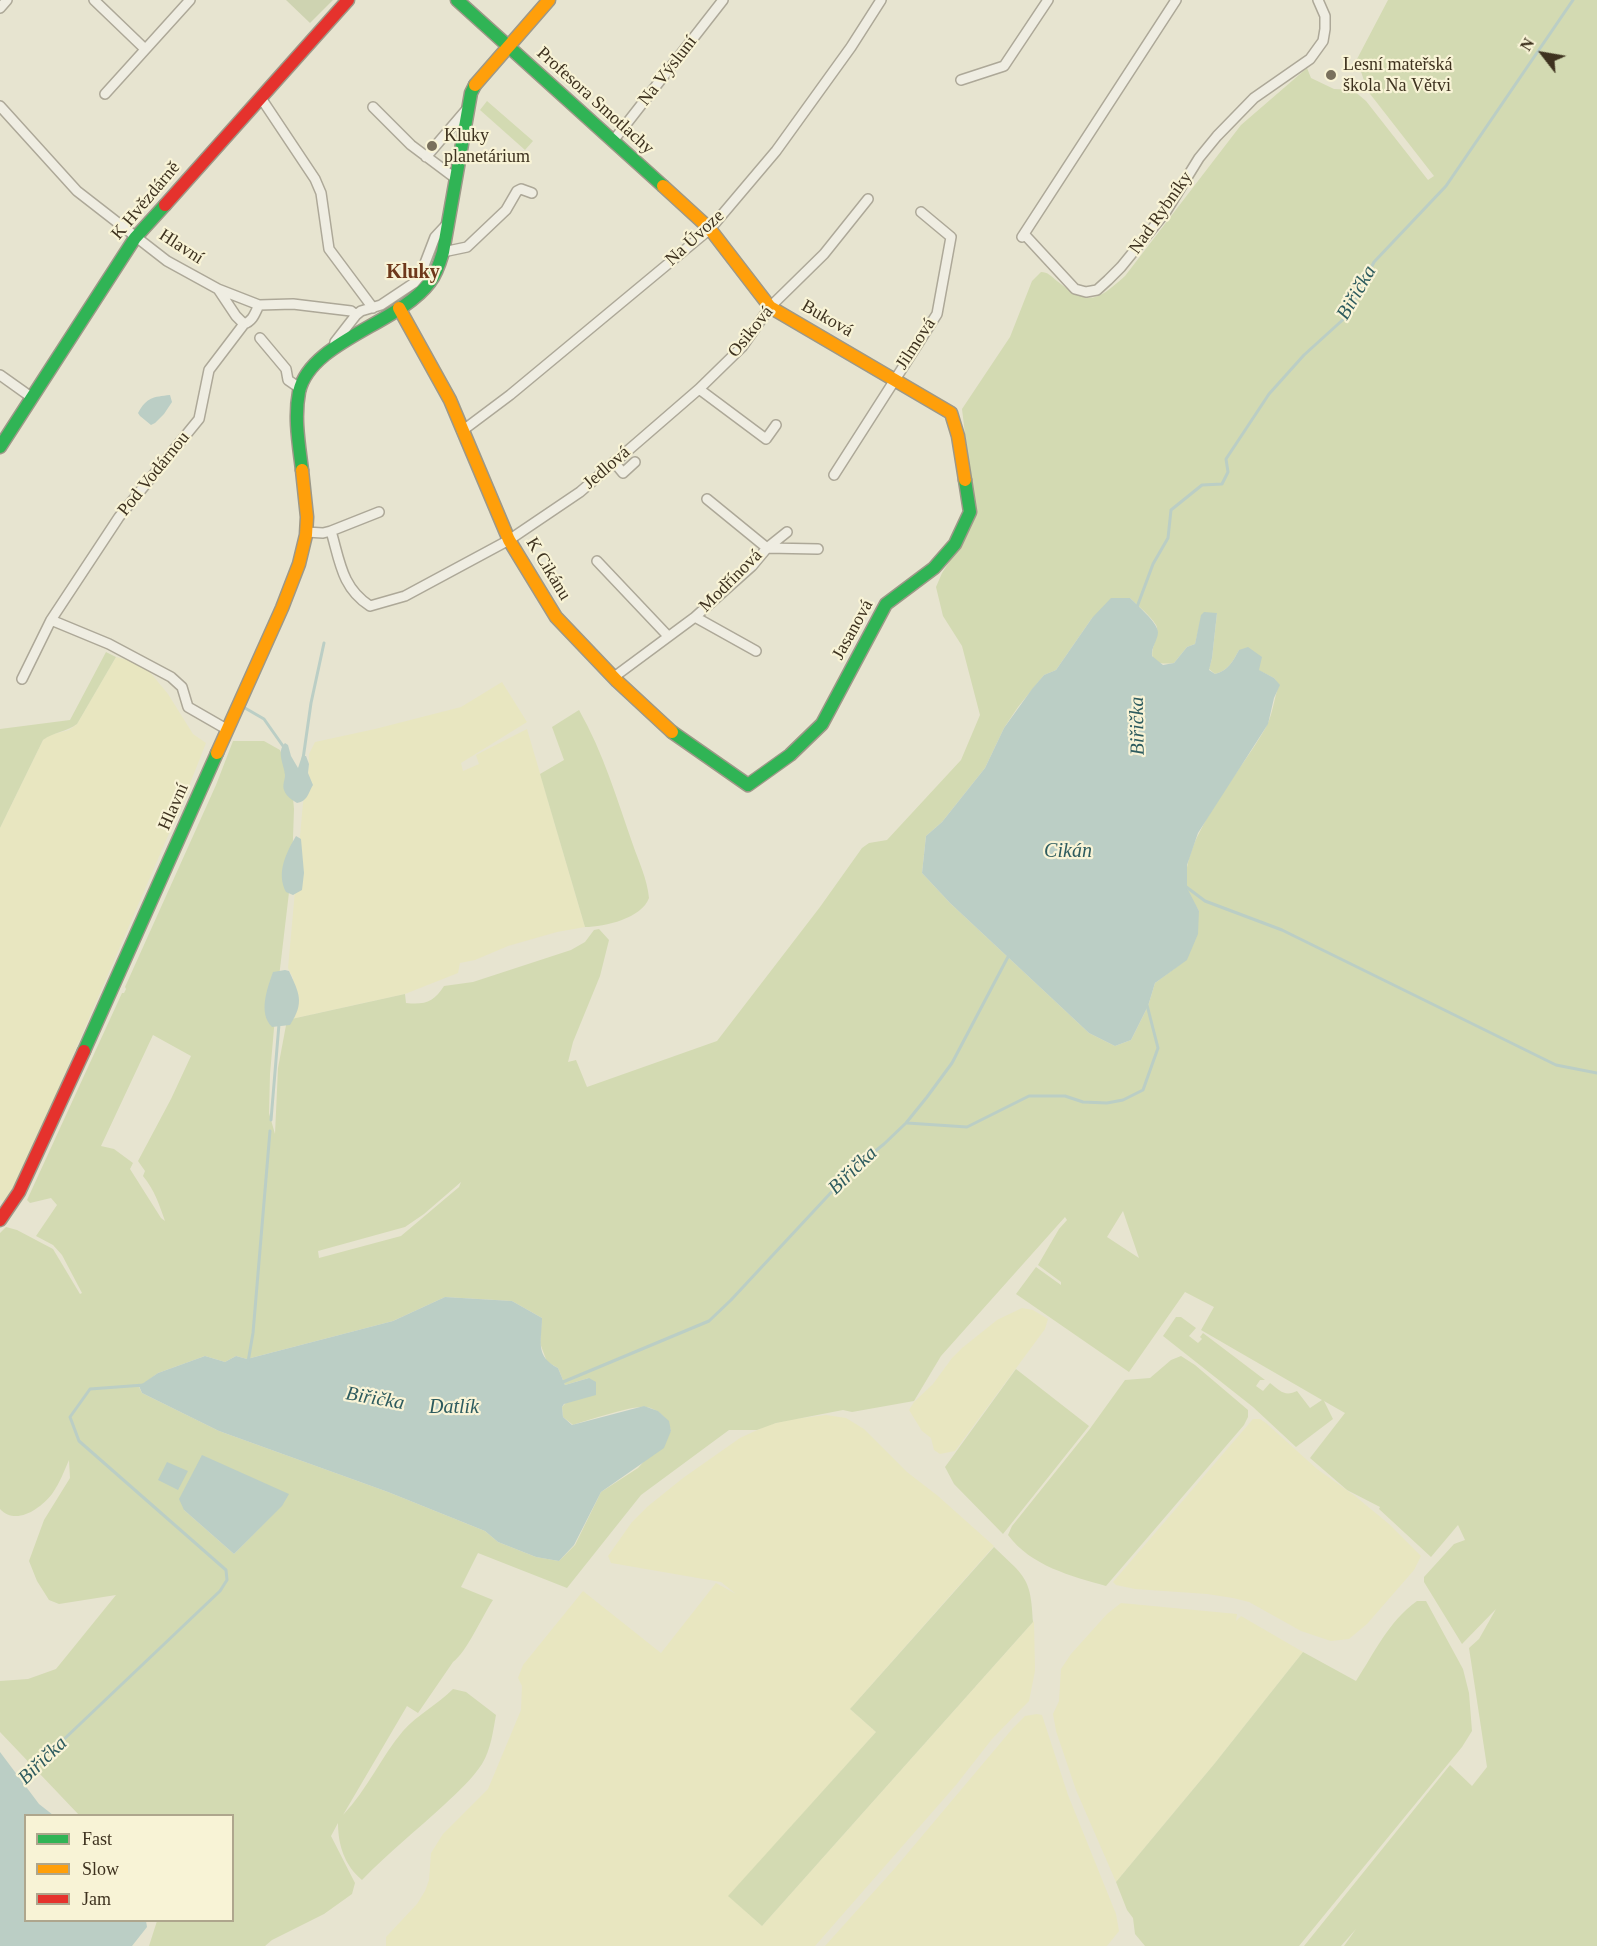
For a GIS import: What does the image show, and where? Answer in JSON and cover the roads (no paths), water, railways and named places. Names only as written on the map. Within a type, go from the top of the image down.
[{"type":"street","points":[[0,8],[7,0]]},
{"type":"street","points":[[94,0],[145,49]]},
{"type":"street","points":[[105,94],[190,0]]},
{"type":"street","name":"K Hvězdárně","points":[[0,447],[135,237],[348,0]]},
{"type":"street","name":"Profesora Smotlachy","points":[[457,0],[710,229]]},
{"type":"street","name":"Hlavní","points":[[0,1220],[19,1192],[33,1163],[228,730],[299,564],[306,532],[307,514],[299,425],[301,389],[305,376],[317,361],[399,308],[429,283],[436,272],[442,252],[471,93],[478,81],[549,0]]},
{"type":"street","name":"Na Výsluní","points":[[613,141],[723,0]]},
{"type":"street","name":"Na Úvoze","points":[[462,431],[510,395],[710,229],[776,151],[851,47],[881,0]]},
{"type":"street","points":[[961,80],[1004,66],[1048,0]]},
{"type":"street","name":"Nad Rybníky","points":[[1176,0],[1023,236],[1075,289],[1086,292],[1097,290],[1121,267],[1165,213],[1198,159],[1217,136],[1254,98],[1310,58],[1323,41],[1325,16],[1318,0]]},
{"type":"street","points":[[261,98],[315,178],[321,193],[329,249],[373,308]]},
{"type":"street","name":"Hlavní","points":[[0,106],[77,191],[167,261],[218,290],[259,304],[293,304],[351,311],[356,315]]},
{"type":"street","points":[[373,107],[426,157],[455,178]]},
{"type":"street","name":"Hlavní","points":[[426,157],[467,109]]},
{"type":"street","points":[[442,252],[467,247],[506,210],[517,191],[521,189],[532,193]]},
{"type":"street","name":"Osiková","points":[[699,389],[742,347],[770,307],[824,254],[868,199]]},
{"type":"street","name":"Jilmová","points":[[834,475],[937,314],[951,237],[921,212]]},
{"type":"street","name":"Hlavní","points":[[334,349],[334,342],[356,315],[361,311],[381,305],[414,283],[420,276],[435,237],[448,223]]},
{"type":"street","name":"Buková","points":[[710,229],[770,307],[951,413]]},
{"type":"street","points":[[218,290],[244,324]]},
{"type":"street","name":"Pod Vodárnou","points":[[22,679],[51,620],[119,517],[199,419],[209,369],[244,324],[254,316],[259,304]]},
{"type":"street","name":"K Cikánu","points":[[399,308],[450,400],[509,540],[556,617],[614,677],[678,736],[748,786]]},
{"type":"street","points":[[260,338],[285,369],[288,380],[301,389]]},
{"type":"street","points":[[0,375],[31,397]]},
{"type":"street","points":[[699,389],[766,439],[776,425]]},
{"type":"street","name":"Jedlová","points":[[330,531],[347,584],[356,598],[370,606],[405,596],[509,540],[580,492],[699,389]]},
{"type":"street","name":"Jasanová","points":[[748,786],[790,755],[822,724],[886,604],[934,568],[955,544],[970,512],[958,436],[951,413]]},
{"type":"street","points":[[614,462],[624,473],[635,462]]},
{"type":"street","name":"Modřínová","points":[[614,677],[695,617],[752,566],[767,548],[707,499]]},
{"type":"street","points":[[306,532],[323,533],[379,512]]},
{"type":"street","points":[[767,548],[787,532]]},
{"type":"street","points":[[767,548],[818,549]]},
{"type":"street","points":[[597,561],[668,636]]},
{"type":"street","name":"Modřínová","points":[[695,617],[756,651]]},
{"type":"street","points":[[51,620],[109,644],[171,677],[182,687],[188,707],[228,730]]},
{"type":"water","points":[[170,395],[172,402],[155,423],[151,425],[138,413],[151,399]]},
{"type":"water","name":"Cikán","points":[[1111,598],[1130,598],[1151,619],[1158,632],[1152,656],[1163,665],[1174,663],[1187,647],[1195,644],[1201,615],[1204,612],[1217,613],[1209,670],[1215,674],[1223,671],[1239,650],[1248,647],[1262,657],[1259,670],[1274,678],[1280,685],[1274,698],[1268,724],[1198,833],[1187,865],[1187,888],[1199,911],[1198,934],[1187,960],[1155,983],[1148,1006],[1131,1040],[1115,1046],[1089,1033],[950,903],[922,873],[926,836],[942,822],[985,768],[1004,728],[1032,689],[1044,675],[1056,670],[1092,618]]},
{"type":"water","points":[[285,743],[298,768],[302,756],[306,756],[309,764],[308,773],[313,785],[306,799],[297,803],[288,796],[283,788],[285,775],[281,750]]},
{"type":"water","points":[[296,836],[301,839],[304,873],[302,890],[293,895],[286,892],[282,870]]},
{"type":"water","points":[[289,971],[298,992],[298,1010],[290,1025],[272,1027],[265,1015],[266,993],[273,972]]},
{"type":"water","name":"Datlík","points":[[445,1297],[512,1301],[542,1318],[542,1353],[550,1363],[558,1368],[565,1385],[589,1378],[596,1382],[596,1395],[564,1404],[562,1407],[563,1417],[572,1425],[644,1406],[658,1411],[669,1421],[671,1431],[664,1448],[601,1492],[574,1545],[559,1561],[536,1557],[498,1542],[485,1531],[388,1492],[219,1431],[142,1393],[139,1386],[158,1373],[205,1356],[225,1362],[236,1356],[247,1359],[393,1321]]},
{"type":"water","points":[[202,1455],[289,1494],[282,1506],[234,1554],[184,1510],[179,1499]]},
{"type":"water","points":[[167,1462],[188,1471],[178,1490],[158,1480]]},
{"type":"water","points":[[0,1752],[39,1804],[52,1814],[24,1814],[24,1922],[146,1922],[147,1927],[132,1946],[0,1946]]},
{"type":"waterway","name":"Biřička","points":[[1137,607],[1153,564],[1168,538],[1171,510],[1202,485],[1222,484],[1228,472],[1226,459],[1269,394],[1304,355],[1347,316],[1374,262],[1446,186],[1573,0]]},
{"type":"waterway","points":[[303,759],[311,703],[324,643]]},
{"type":"waterway","points":[[245,708],[264,719],[283,746]]},
{"type":"waterway","points":[[1185,886],[1205,901],[1282,930],[1556,1065],[1597,1073]]},
{"type":"waterway","name":"Biřička","points":[[563,1382],[709,1321],[731,1300],[852,1170],[906,1123],[927,1097],[952,1063],[1010,953]]},
{"type":"waterway","points":[[907,1123],[967,1127],[1029,1096],[1065,1096],[1083,1102],[1107,1103],[1123,1100],[1143,1090],[1158,1048],[1147,1005]]},
{"type":"waterway","points":[[271,1120],[279,1024]]},
{"type":"waterway","points":[[248,1362],[253,1333],[270,1131]]},
{"type":"waterway","name":"Biřička","points":[[20,1781],[220,1591],[227,1580],[226,1570],[79,1441],[70,1417],[90,1389],[144,1385]]},
{"type":"place","name":"Lesní mateřská škola Na Větvi","points":[[1331,75]]},
{"type":"place","name":"Kluky planetárium","points":[[432,146]]},
{"type":"district","name":"Kluky","points":[[413,273]]}]
